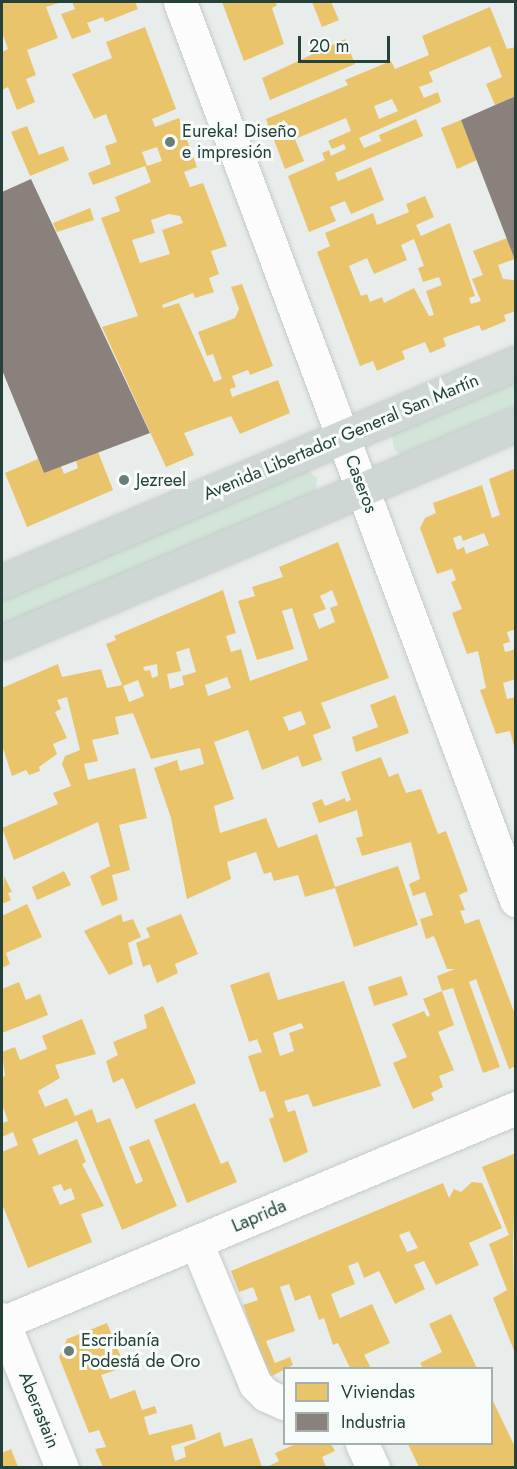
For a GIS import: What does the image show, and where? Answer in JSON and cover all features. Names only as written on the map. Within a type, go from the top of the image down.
[{"type":"main road","name":"Avenida Libertador General San Martín","points":[[2,582],[516,363]]},
{"type":"main road","points":[[2,642],[516,424]]},
{"type":"street","name":"Caseros","points":[[180,2],[516,900]]},
{"type":"street","name":"Laprida","points":[[2,1322],[516,1108]]},
{"type":"street","points":[[196,1242],[255,1384],[266,1395],[283,1402]]},
{"type":"street","name":"Aberastain","points":[[2,1322],[62,1467]]},
{"type":"street","points":[[363,1445],[373,1467]]},
{"type":"green space","points":[[515,382],[515,406],[400,455],[394,449],[392,434]]},
{"type":"green space","points":[[307,470],[317,478],[316,491],[2,625],[2,600]]},
{"type":"building: Viviendas","points":[[2,2],[62,2],[46,7],[58,38],[27,50],[36,75],[26,79],[35,102],[17,110],[8,87],[2,90],[2,52],[8,49],[2,32]]},
{"type":"building: Viviendas","points":[[72,2],[135,2],[138,9],[105,22],[103,17],[87,23],[91,32],[72,39],[61,14],[75,9]]},
{"type":"building: Viviendas","points":[[222,2],[275,2],[277,5],[272,8],[284,44],[244,61]]},
{"type":"building: Viviendas","points":[[312,2],[331,2],[339,20],[322,27]]},
{"type":"building: Viviendas","points":[[490,7],[507,49],[516,47],[516,96],[495,105],[486,84],[502,77],[490,46],[429,72],[433,82],[419,87],[424,98],[438,92],[441,102],[359,138],[364,148],[381,141],[379,135],[416,119],[423,136],[335,173],[338,181],[371,167],[384,200],[351,214],[345,201],[330,207],[336,221],[309,232],[288,176],[325,160],[322,153],[329,150],[331,156],[346,149],[344,144],[332,149],[328,141],[351,131],[346,118],[295,139],[304,161],[285,169],[266,119],[348,85],[345,80],[391,61],[395,69],[429,55],[422,36]],"holes":[[[392,99],[398,111],[379,119],[374,106]]]},
{"type":"building: Viviendas","points":[[145,27],[176,109],[152,119],[155,127],[179,118],[197,167],[184,172],[190,187],[203,183],[227,246],[211,251],[219,274],[209,278],[214,292],[195,298],[193,293],[162,305],[163,308],[179,303],[214,382],[222,379],[213,354],[207,356],[198,332],[235,318],[239,309],[231,287],[242,284],[273,366],[250,375],[248,370],[232,376],[236,387],[230,389],[232,397],[278,380],[290,413],[240,434],[231,416],[184,433],[194,455],[166,467],[102,327],[138,316],[101,218],[120,211],[115,197],[151,182],[145,166],[93,185],[88,173],[111,164],[105,146],[117,142],[106,114],[94,119],[72,74],[112,58],[106,42]],"holes":[[[157,147],[162,161],[147,166],[142,152]],[[169,214],[180,216],[183,223],[162,230],[170,254],[140,263],[132,240],[155,233],[151,220]]]},
{"type":"building: Viviendas","points":[[345,39],[355,64],[270,100],[262,78]]},
{"type":"building: Viviendas","points":[[461,120],[477,160],[457,169],[441,128]]},
{"type":"building: Viviendas","points":[[27,126],[39,155],[63,146],[69,160],[30,176],[11,132]]},
{"type":"building: Viviendas","points":[[425,196],[434,217],[416,225],[421,236],[450,223],[475,296],[469,298],[471,304],[481,301],[472,279],[483,275],[473,251],[507,238],[515,259],[498,265],[503,279],[516,280],[516,311],[504,315],[506,321],[482,331],[479,325],[443,338],[446,346],[430,353],[425,342],[402,351],[405,359],[377,371],[373,361],[360,366],[317,252],[330,246],[325,233],[373,213],[377,225],[409,212],[406,204]],"holes":[[[414,239],[424,266],[418,268],[423,282],[439,277],[442,285],[426,291],[434,315],[429,316],[414,288],[384,303],[382,297],[370,302],[367,294],[361,296],[349,266],[367,258],[374,274],[407,260],[401,245]]]},
{"type":"building: Viviendas","points":[[90,208],[94,220],[57,232],[53,223]]},
{"type":"building: Viviendas","points":[[98,452],[113,490],[27,527],[5,473],[38,459],[44,473],[61,466],[64,474],[78,468],[76,461]]},
{"type":"building: Viviendas","points":[[516,468],[516,629],[507,632],[510,642],[503,644],[505,652],[516,649],[516,679],[503,683],[507,699],[516,697],[515,750],[510,731],[496,734],[480,690],[486,688],[478,651],[467,654],[452,613],[462,609],[451,582],[456,580],[452,569],[437,574],[420,528],[425,518],[436,513],[433,503],[482,485],[492,518],[500,515],[489,479]],"holes":[[[484,533],[489,545],[466,554],[464,547],[457,550],[453,538],[461,535],[463,541]]]},
{"type":"building: Viviendas","points":[[338,542],[389,678],[321,703],[331,728],[313,735],[322,760],[302,767],[298,756],[262,770],[248,730],[214,742],[234,799],[214,806],[220,833],[266,818],[278,848],[317,834],[335,887],[398,866],[418,925],[354,947],[335,888],[305,897],[298,875],[274,881],[271,872],[264,874],[256,852],[227,862],[231,879],[187,899],[171,818],[154,768],[177,760],[180,771],[204,764],[200,748],[151,759],[133,713],[115,717],[119,734],[92,740],[98,761],[84,764],[88,780],[135,768],[147,818],[119,825],[130,870],[112,875],[118,900],[102,906],[90,876],[110,866],[98,822],[14,860],[2,828],[58,804],[53,793],[71,786],[62,764],[65,756],[80,750],[67,697],[57,700],[61,709],[55,712],[67,738],[53,744],[57,754],[39,767],[40,771],[29,775],[26,770],[12,776],[2,745],[2,688],[58,664],[62,677],[101,669],[107,688],[122,685],[106,644],[116,640],[114,636],[223,590],[236,633],[226,636],[231,652],[241,649],[250,681],[308,660],[292,608],[282,611],[294,649],[257,660],[238,601],[255,596],[252,587],[283,577],[279,567]],"holes":[[[332,590],[338,605],[330,608],[335,622],[319,629],[313,614],[326,609],[320,596]],[[189,648],[196,672],[182,676],[184,685],[170,689],[167,674],[181,671],[176,652]],[[157,664],[158,676],[152,678],[150,670],[145,671],[143,667]],[[227,677],[231,688],[208,696],[205,685]],[[138,680],[144,696],[129,702],[123,686]],[[301,711],[306,724],[289,731],[283,717]]]},
{"type":"building: Viviendas","points":[[395,695],[409,733],[356,752],[352,737],[378,727],[370,705]]},
{"type":"building: Viviendas","points":[[381,757],[389,777],[398,773],[406,793],[421,789],[438,834],[446,831],[468,891],[459,895],[465,910],[460,911],[465,924],[479,919],[516,1017],[516,1066],[509,1069],[476,979],[469,982],[500,1067],[483,1073],[453,988],[442,991],[437,976],[455,969],[447,969],[434,936],[426,939],[420,919],[433,915],[425,892],[413,896],[409,884],[420,879],[411,842],[362,856],[356,838],[363,836],[357,810],[319,823],[312,803],[322,799],[325,806],[345,798],[346,802],[351,800],[341,772]]},
{"type":"building: Viviendas","points":[[64,871],[71,885],[37,900],[32,887]]},
{"type":"building: Viviendas","points":[[4,876],[12,892],[8,893],[11,900],[2,904]]},
{"type":"building: Viviendas","points":[[27,904],[42,937],[6,953],[10,964],[2,968],[2,916]]},
{"type":"building: Viviendas","points":[[121,914],[123,922],[133,919],[141,937],[128,943],[133,964],[109,975],[84,931]]},
{"type":"building: Viviendas","points":[[181,914],[198,954],[175,964],[178,973],[157,983],[150,964],[143,967],[136,943],[150,937],[146,928]]},
{"type":"building: Viviendas","points":[[269,972],[278,1000],[344,981],[381,1086],[313,1107],[308,1094],[284,1101],[288,1112],[295,1110],[308,1152],[284,1163],[269,1119],[274,1117],[265,1091],[260,1092],[248,1056],[262,1052],[257,1039],[249,1042],[230,985]],"holes":[[[301,1023],[304,1028],[289,1033],[294,1051],[280,1056],[273,1033]]]},
{"type":"building: Viviendas","points":[[401,976],[408,995],[374,1006],[368,987]]},
{"type":"building: Viviendas","points":[[19,982],[26,1000],[40,994],[48,1015],[2,1033],[2,989]]},
{"type":"building: Viviendas","points":[[442,991],[454,1025],[438,1032],[454,1070],[439,1076],[443,1087],[431,1093],[434,1100],[413,1109],[393,1063],[407,1057],[392,1024],[424,1011],[427,1017],[430,1015],[423,999]]},
{"type":"building: Viviendas","points":[[163,1006],[196,1083],[136,1109],[123,1078],[113,1083],[106,1061],[118,1055],[113,1042],[147,1028],[144,1015]]},
{"type":"building: Viviendas","points":[[82,1019],[96,1054],[55,1065],[60,1078],[38,1091],[45,1107],[67,1098],[75,1116],[92,1109],[97,1123],[110,1118],[136,1184],[143,1181],[129,1147],[149,1139],[177,1206],[122,1230],[77,1121],[32,1139],[39,1155],[77,1139],[86,1162],[82,1164],[104,1206],[81,1214],[92,1242],[28,1268],[2,1204],[2,1152],[18,1145],[13,1132],[2,1137],[2,1123],[8,1121],[2,1104],[2,1077],[5,1076],[2,1052],[15,1047],[20,1060],[47,1049],[42,1036]],"holes":[[[61,1184],[64,1191],[71,1188],[75,1199],[60,1205],[52,1187]]]},
{"type":"building: Viviendas","points":[[195,1103],[221,1164],[228,1161],[237,1182],[187,1203],[154,1120]]},
{"type":"building: Viviendas","points":[[516,1153],[513,1244],[515,1353],[493,1298],[507,1290],[489,1244],[509,1235],[482,1167]]},
{"type":"building: Viviendas","points":[[472,1182],[482,1183],[502,1228],[469,1243],[479,1265],[436,1285],[424,1261],[414,1265],[425,1289],[395,1304],[379,1271],[364,1278],[358,1262],[348,1266],[355,1284],[331,1294],[340,1318],[372,1304],[390,1343],[364,1355],[370,1367],[350,1367],[338,1343],[333,1345],[324,1318],[319,1320],[310,1295],[295,1301],[289,1284],[280,1287],[295,1331],[266,1341],[275,1363],[290,1357],[293,1365],[283,1367],[283,1370],[268,1378],[243,1305],[258,1300],[253,1287],[239,1292],[231,1271],[443,1183],[449,1198],[454,1189],[461,1192]],"holes":[[[409,1231],[418,1248],[407,1252],[399,1235]]]},
{"type":"building: Viviendas","points":[[451,1314],[477,1367],[422,1367],[420,1363],[442,1352],[429,1324]]},
{"type":"building: Viviendas","points":[[107,1323],[125,1367],[101,1375],[110,1399],[135,1390],[142,1410],[155,1406],[157,1413],[144,1417],[149,1435],[192,1424],[196,1439],[171,1446],[175,1461],[186,1457],[184,1447],[220,1432],[224,1447],[252,1438],[262,1467],[103,1467],[95,1449],[106,1447],[99,1430],[89,1433],[59,1357],[67,1339]]},
{"type":"building: Viviendas","points":[[493,1401],[516,1449],[516,1467],[419,1467],[408,1445],[493,1445]]},
{"type":"building: Viviendas","points":[[294,1445],[332,1445],[335,1451],[322,1457],[326,1467],[267,1467],[279,1461],[275,1453]]},
{"type":"building: Viviendas","points":[[11,1449],[18,1467],[2,1467],[2,1453]]},
{"type":"building: Industria","points":[[516,96],[516,260],[515,260],[461,120]]},
{"type":"building: Industria","points":[[31,179],[150,433],[44,473],[2,370],[2,192]]},
{"type":"place","name":"Eureka! Diseño e impresión","points":[[170,142]]},
{"type":"place","name":"Jezreel","points":[[124,480]]},
{"type":"place","name":"Escribanía Podestá de Oro","points":[[69,1351]]}]
